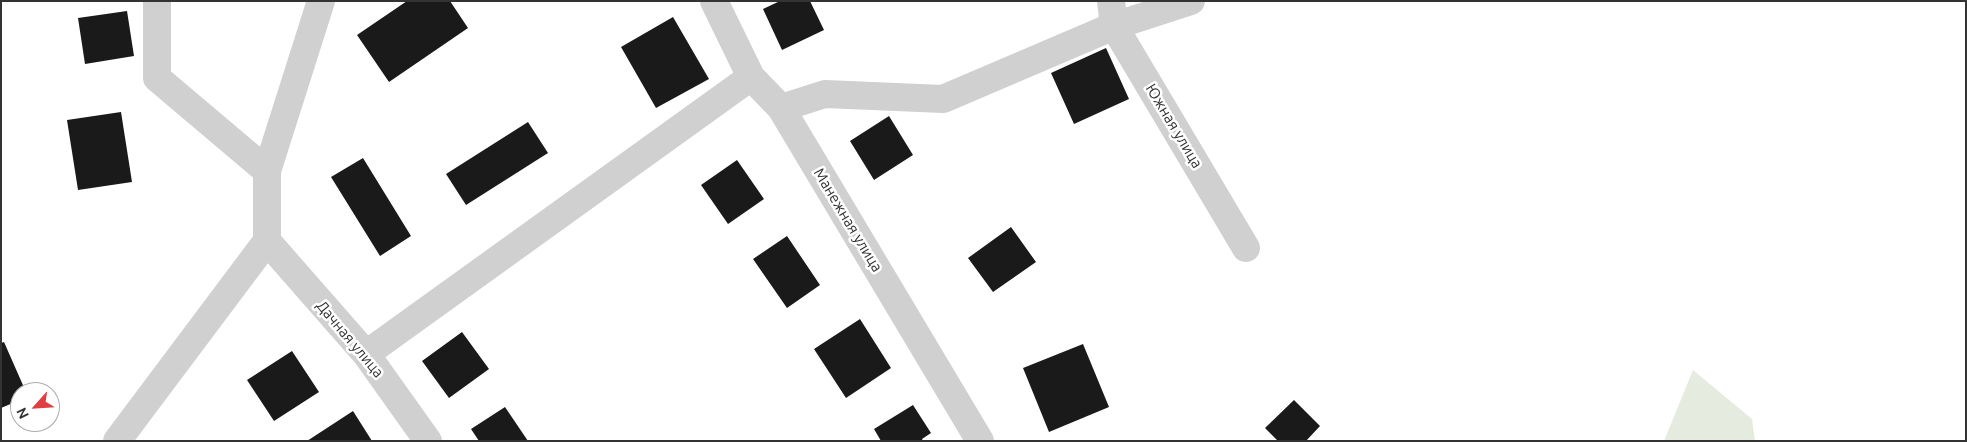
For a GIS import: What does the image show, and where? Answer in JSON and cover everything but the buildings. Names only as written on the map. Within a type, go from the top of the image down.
[{"type":"street","points":[[157,1],[157,78],[267,171]]},
{"type":"street","points":[[117,441],[267,241],[267,171],[322,1]]},
{"type":"street","name":"Манежная улица","points":[[714,1],[751,77],[781,108],[980,441]]},
{"type":"street","points":[[781,108],[826,94],[943,99],[1112,14],[1191,1]]},
{"type":"street","name":"Южная улица","points":[[1112,14],[1246,248]]},
{"type":"street","points":[[366,354],[751,77]]},
{"type":"street","name":"Дачная улица","points":[[267,241],[366,354],[428,441]]},
{"type":"shaded area","points":[[1693,370],[1752,419],[1755,441],[1664,441]]}]
